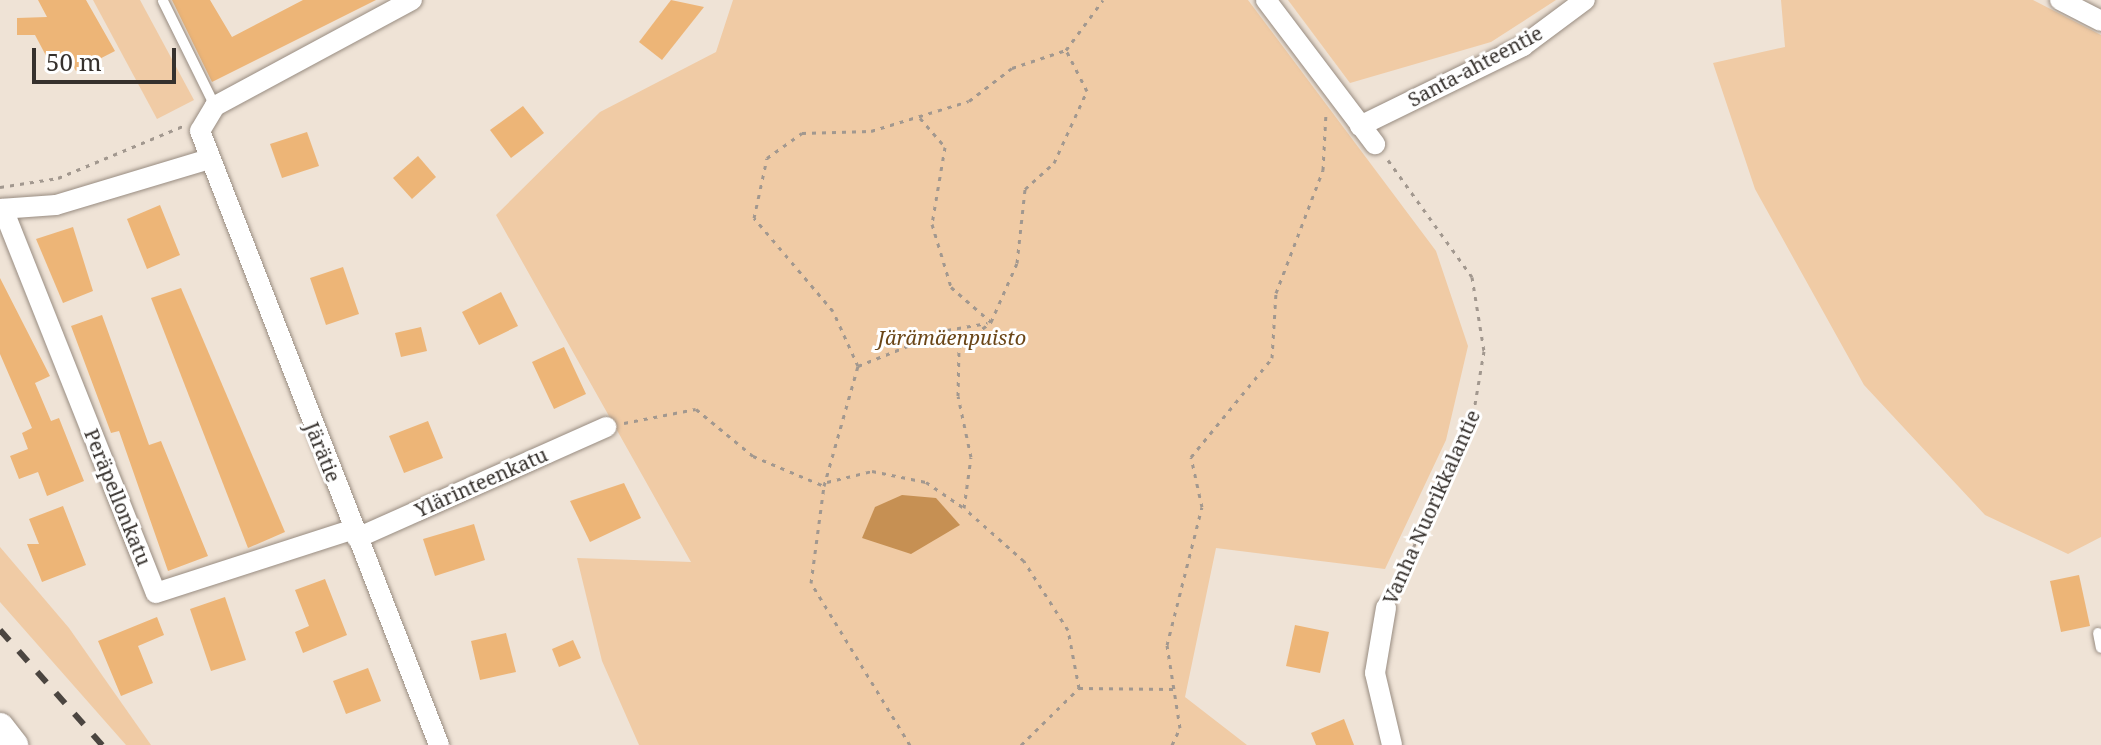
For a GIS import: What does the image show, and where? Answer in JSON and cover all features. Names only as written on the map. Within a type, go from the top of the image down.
[{"type":"main road","points":[[0,727],[14,745]]},
{"type":"street","points":[[1,209],[56,205],[206,160],[210,111],[386,6],[412,0]]},
{"type":"street","points":[[1266,0],[1375,144]]},
{"type":"street","name":"Santa-ahteentie","points":[[1360,126],[1523,46],[1585,0]]},
{"type":"street","points":[[2060,0],[2101,21]]},
{"type":"street","name":"Järätie","points":[[206,160],[439,745]]},
{"type":"street","name":"Peräpellonkatu","points":[[1,209],[156,593],[355,533]]},
{"type":"street","name":"Ylärinteenkatu","points":[[355,533],[606,427]]},
{"type":"street","name":"Vanha Nuorikkalantie","points":[[1386,608],[1375,673],[1392,745]]},
{"type":"lane","points":[[163,1],[210,111]]},
{"type":"lane","points":[[2098,633],[2101,648]]},
{"type":"path","points":[[910,745],[811,583],[825,484],[858,366],[833,311],[754,218],[767,158],[802,133],[871,131],[969,101],[1012,68],[1066,50],[1103,0]]},
{"type":"path","points":[[964,508],[971,457],[958,396],[959,347],[991,322],[1017,263],[1025,189],[1054,163],[1087,91],[1066,50]]},
{"type":"path","points":[[1172,745],[1180,728],[1167,645],[1202,507],[1191,457],[1272,358],[1276,293],[1323,170],[1328,83]]},
{"type":"path","points":[[0,187],[58,178],[210,111]]},
{"type":"path","points":[[920,118],[945,147],[932,224],[951,287],[991,322]]},
{"type":"path","name":"Vanha Nuorikkalantie","points":[[1375,144],[1472,277],[1484,351],[1473,416],[1386,608]]},
{"type":"path","points":[[858,366],[947,330],[991,322]]},
{"type":"path","points":[[606,427],[696,409],[753,456],[825,484],[872,471],[926,482],[964,508],[1024,561],[1068,630],[1079,688]]},
{"type":"path","points":[[1021,745],[1079,688],[1174,689]]},
{"type":"green space","points":[[93,0],[140,0],[194,100],[157,119]]},
{"type":"green space","name":"Järämäenpuisto","points":[[733,0],[1248,0],[1436,251],[1468,346],[1446,440],[1385,569],[1216,548],[1185,697],[1247,745],[639,745],[602,661],[577,558],[691,562],[496,215],[600,112],[716,52]]},
{"type":"green space","points":[[1288,0],[1556,0],[1491,42],[1350,83]]},
{"type":"green space","points":[[1781,0],[2033,0],[2101,35],[2101,537],[2068,554],[1985,515],[1864,385],[1755,189],[1713,63],[1785,47]]},
{"type":"green space","points":[[0,547],[69,628],[151,745],[126,745],[0,602]]},
{"type":"shaded area","points":[[902,495],[936,498],[960,525],[911,554],[862,538],[875,507]]},
{"type":"building","points":[[38,0],[86,0],[115,51],[76,71],[70,60],[52,67],[35,35],[17,35],[17,18],[47,17]]},
{"type":"building","points":[[172,0],[210,0],[232,37],[303,0],[376,0],[212,82]]},
{"type":"building","points":[[671,0],[704,7],[662,60],[639,42]]},
{"type":"building","points":[[523,106],[544,133],[511,158],[490,130]]},
{"type":"building","points":[[307,132],[319,166],[282,178],[270,144]]},
{"type":"building","points":[[418,156],[436,177],[412,199],[393,178]]},
{"type":"building","points":[[160,205],[180,255],[147,269],[127,219]]},
{"type":"building","points":[[73,227],[93,291],[63,303],[36,239]]},
{"type":"building","points":[[343,267],[359,314],[326,325],[310,278]]},
{"type":"building","points":[[0,278],[50,376],[35,383],[51,421],[59,418],[84,481],[47,496],[38,472],[19,479],[10,456],[28,449],[22,433],[32,428],[0,354]]},
{"type":"building","points":[[181,288],[285,532],[248,548],[151,298]]},
{"type":"building","points":[[501,292],[518,326],[479,345],[462,312]]},
{"type":"building","points":[[102,315],[149,445],[161,441],[208,556],[168,571],[119,431],[111,433],[71,326]]},
{"type":"building","points":[[421,327],[427,351],[401,357],[395,333]]},
{"type":"building","points":[[564,347],[586,394],[554,409],[532,362]]},
{"type":"building","points":[[428,421],[443,458],[404,473],[389,436]]},
{"type":"building","points":[[624,483],[641,518],[590,542],[570,501]]},
{"type":"building","points":[[63,506],[86,565],[42,582],[27,544],[39,544],[29,519]]},
{"type":"building","points":[[474,524],[485,560],[435,576],[423,539]]},
{"type":"building","points":[[2079,575],[2090,626],[2061,632],[2050,581]]},
{"type":"building","points":[[325,579],[347,635],[303,653],[295,632],[309,626],[295,590]]},
{"type":"building","points":[[225,597],[246,660],[211,671],[190,609]]},
{"type":"building","points":[[157,617],[164,635],[138,646],[153,683],[121,696],[98,641]]},
{"type":"building","points":[[1295,625],[1329,632],[1320,673],[1286,666]]},
{"type":"building","points":[[506,633],[516,672],[480,680],[471,641]]},
{"type":"building","points":[[573,640],[581,658],[559,667],[552,649]]},
{"type":"building","points":[[368,668],[381,701],[346,714],[333,681]]},
{"type":"building","points":[[1344,719],[1354,745],[1316,745],[1311,733]]},
{"type":"railway","points":[[0,630],[102,745]]}]
